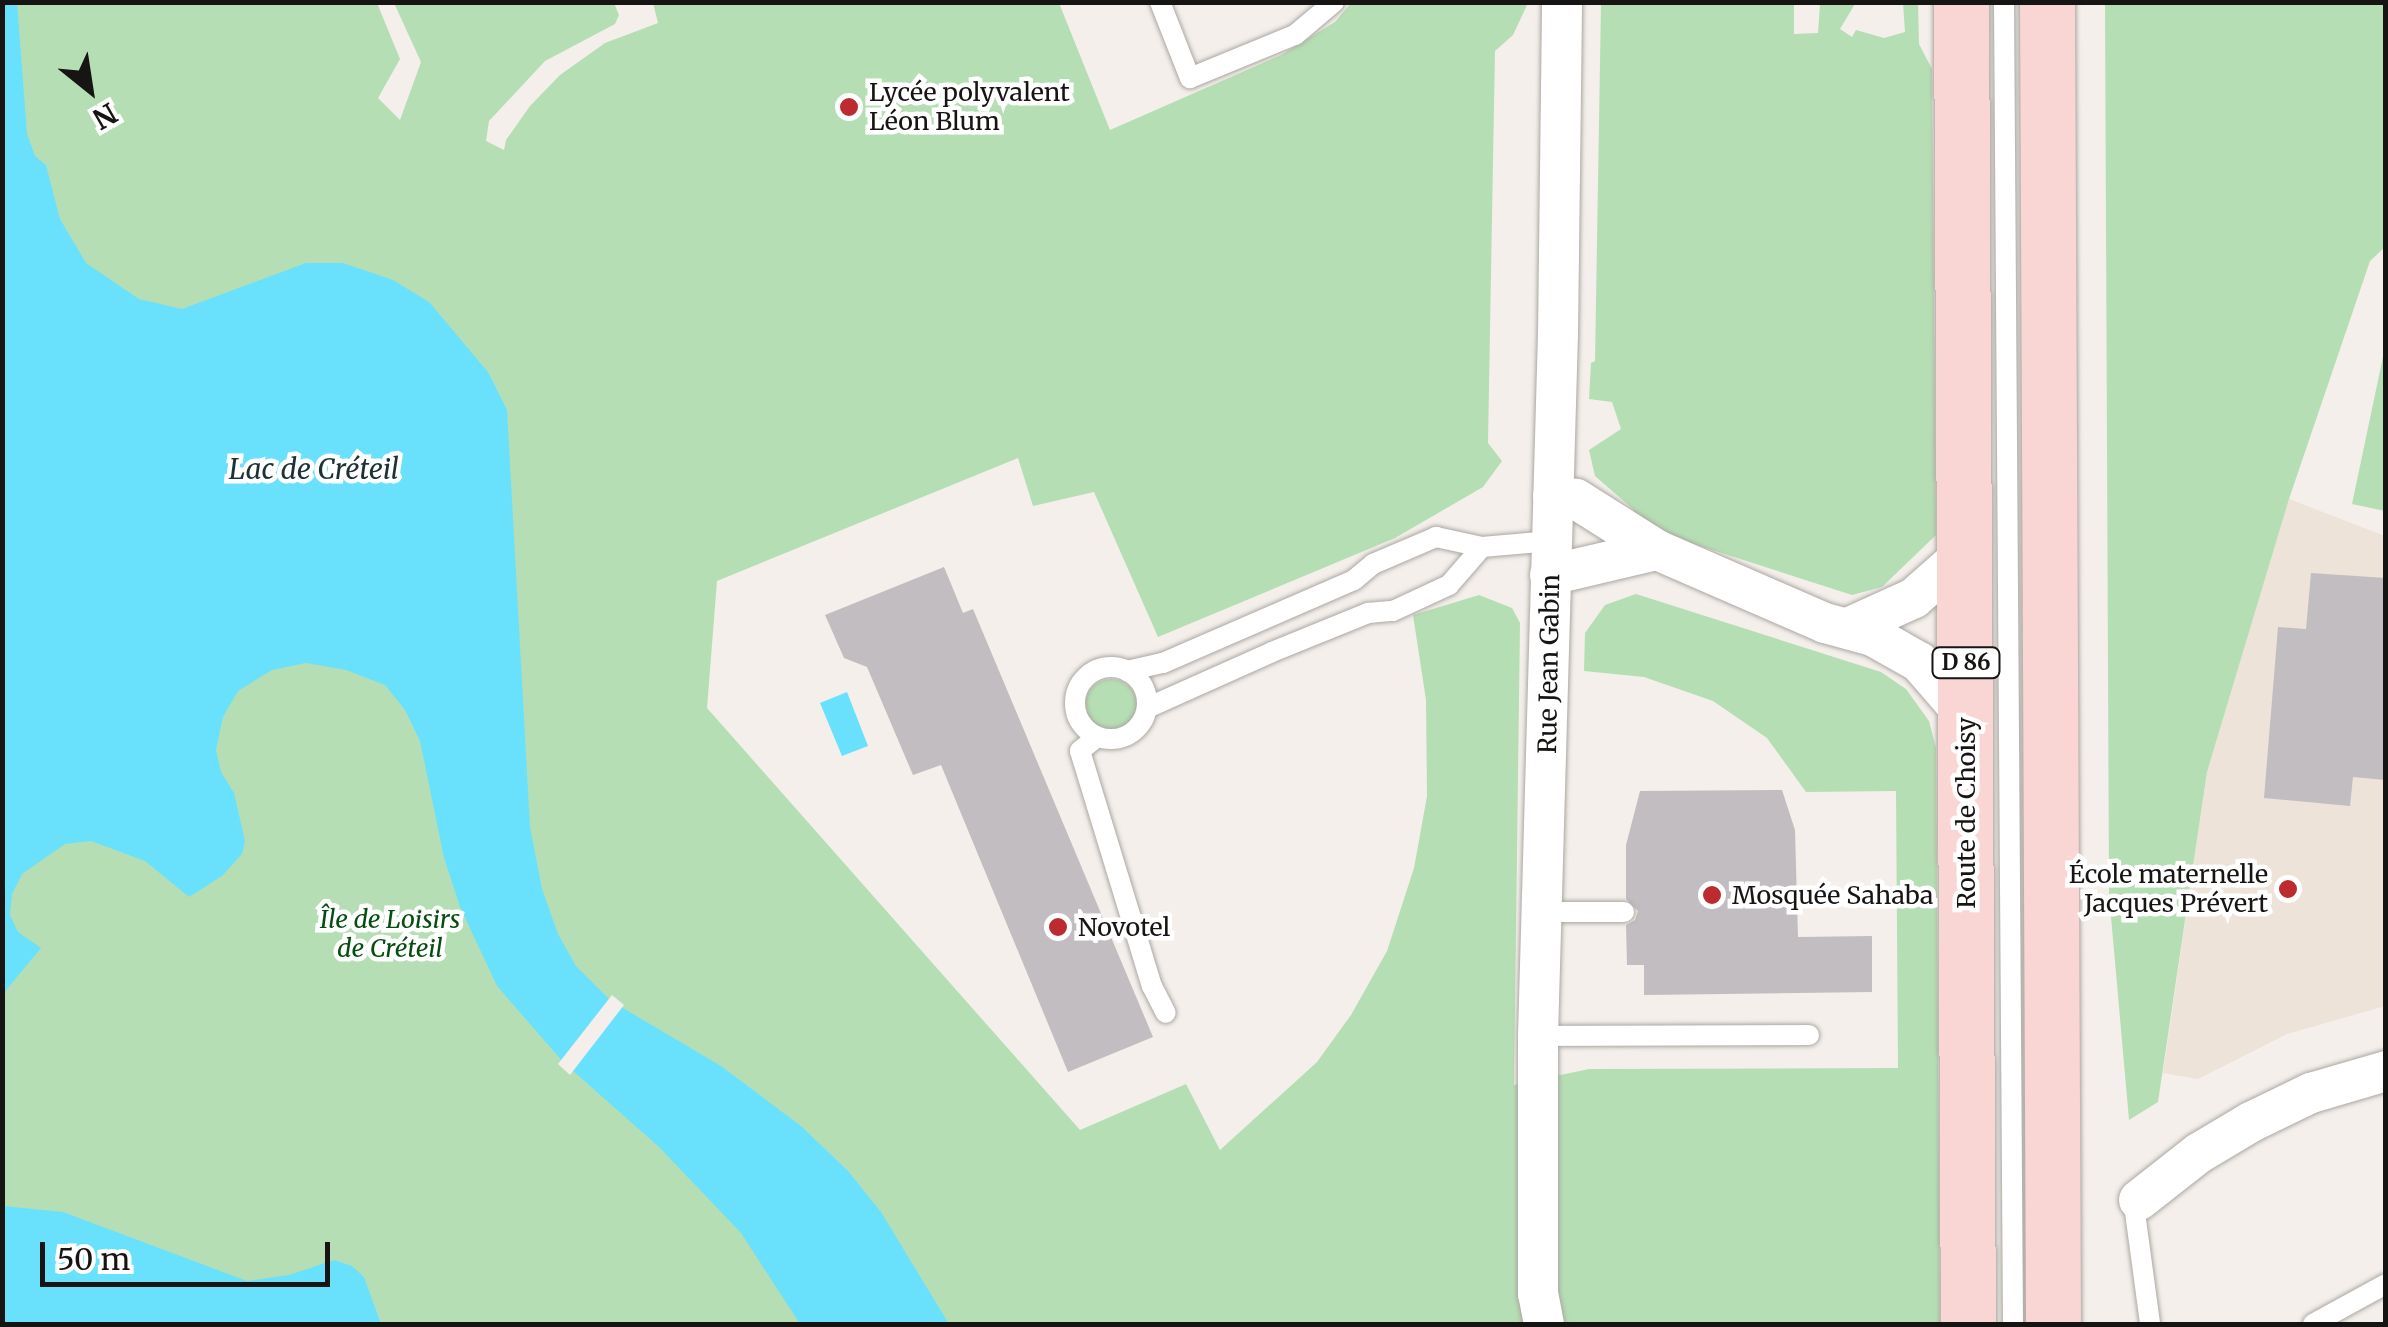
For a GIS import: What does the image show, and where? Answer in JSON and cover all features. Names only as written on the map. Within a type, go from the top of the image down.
[{"type":"main road","name":"Route de Choisy","points":[[1960,2],[1968,1324]]},
{"type":"main road","points":[[2047,2],[2053,1324]]},
{"type":"street","name":"Rue Jean Gabin","points":[[1541,1310],[1538,1036],[1544,912],[1562,2]]},
{"type":"street","points":[[1553,496],[1576,499],[1657,550],[1825,623],[1848,628],[1919,662],[1966,716]]},
{"type":"street","points":[[1551,558],[1657,550]]},
{"type":"street","points":[[1848,628],[1914,598],[1966,553]]},
{"type":"street","points":[[2139,1200],[2199,1153],[2251,1122],[2310,1093],[2386,1071]]},
{"type":"lane","points":[[1160,2],[1190,78],[1295,35],[1334,2]]},
{"type":"lane","points":[[1946,2],[1947,21],[1963,61]]},
{"type":"lane","name":"Route de Choisy","points":[[2004,2],[2013,1324]]},
{"type":"lane","points":[[1482,547],[1449,584],[1394,611],[1368,614],[1174,694],[1147,708],[1129,734],[1097,736],[1087,731],[1075,712],[1077,689],[1102,667],[1127,671],[1163,663],[1354,580],[1373,564],[1436,536],[1551,558]]},
{"type":"lane","points":[[1354,580],[1368,614]]},
{"type":"lane","points":[[1163,663],[1174,694]]},
{"type":"lane","points":[[1127,671],[1143,686],[1147,708]]},
{"type":"lane","points":[[1097,736],[1080,752],[1152,986],[1166,1014]]},
{"type":"lane","points":[[1544,912],[1624,912]]},
{"type":"lane","points":[[1538,1036],[1809,1035]]},
{"type":"lane","points":[[2139,1200],[2134,1205],[2150,1324]]},
{"type":"lane","points":[[2313,1324],[2386,1284]]},
{"type":"shaded area","name":"École maternelle Jacques Prévert","points":[[2289,499],[2385,536],[2385,1006],[2287,1034],[2198,1079],[2163,1073],[2207,772]]},
{"type":"green space","name":"Île de Loisirs de Créteil","points":[[3,3],[377,3],[400,59],[378,98],[400,120],[421,62],[394,3],[614,3],[619,15],[615,24],[545,61],[489,121],[486,141],[504,150],[506,140],[530,106],[560,75],[605,43],[658,23],[653,3],[1059,3],[1110,130],[1281,55],[1335,22],[1351,3],[1528,3],[1513,35],[1495,51],[1488,443],[1502,461],[1483,487],[1395,538],[1158,637],[1094,492],[1033,506],[1018,458],[717,581],[707,708],[1080,1130],[1186,1084],[1220,1150],[1317,1062],[1351,1015],[1387,951],[1414,868],[1427,796],[1426,700],[1413,615],[1479,595],[1512,608],[1520,623],[1514,1085],[1589,1069],[1898,1068],[1896,791],[1806,792],[1767,738],[1713,701],[1644,677],[1584,671],[1585,633],[1605,605],[1636,594],[1881,672],[1906,689],[1929,721],[1936,748],[1940,1324],[3,1324]]},
{"type":"green space","points":[[1601,3],[1794,3],[1794,34],[1818,33],[1820,4],[1855,4],[1840,29],[1852,37],[1856,30],[1884,38],[1905,32],[1903,3],[1918,3],[1919,44],[1932,69],[1936,535],[1882,587],[1852,595],[1672,537],[1630,518],[1634,510],[1595,476],[1589,450],[1621,429],[1612,402],[1589,399],[1591,363],[1595,361]]},
{"type":"green space","points":[[2105,3],[2386,3],[2385,247],[2370,261],[2289,499],[2207,772],[2158,1102],[2129,1120],[2109,894]]},
{"type":"green space","points":[[2385,347],[2386,511],[2352,504]]},
{"type":"green space","points":[[1111,679],[1130,686],[1137,705],[1130,724],[1111,731],[1092,724],[1085,705],[1092,686]]},
{"type":"water","name":"Lac de Créteil","points":[[17,2],[27,134],[35,156],[46,165],[60,219],[86,263],[139,299],[182,309],[306,263],[343,263],[393,280],[429,302],[488,372],[507,410],[530,827],[542,889],[558,934],[576,966],[611,1001],[721,1066],[801,1126],[848,1171],[881,1212],[949,1324],[800,1324],[741,1233],[659,1147],[563,1062],[497,986],[460,907],[444,858],[420,741],[405,710],[385,685],[346,670],[306,663],[272,670],[238,691],[223,717],[216,750],[221,772],[234,793],[245,841],[242,854],[222,876],[189,897],[145,861],[91,841],[65,844],[22,874],[12,894],[10,915],[18,932],[41,948],[3,994],[2,3]]},
{"type":"water","points":[[847,692],[868,746],[842,756],[820,703]]},
{"type":"water","points":[[3,1206],[63,1212],[247,1281],[289,1275],[334,1260],[352,1266],[364,1277],[381,1324],[3,1324]]},
{"type":"pier","points":[[612,995],[624,1005],[570,1075],[558,1064]]},
{"type":"building","name":"Novotel","points":[[944,567],[963,613],[973,609],[1153,1037],[1068,1072],[941,765],[913,775],[867,667],[844,658],[825,615]]},
{"type":"building","points":[[2311,573],[2386,578],[2386,780],[2353,777],[2350,806],[2264,798],[2278,627],[2306,629]]},
{"type":"building","name":"Mosquée Sahaba","points":[[1782,790],[1795,830],[1798,937],[1872,936],[1872,992],[1644,995],[1644,965],[1627,965],[1626,925],[1635,920],[1638,911],[1626,899],[1626,845],[1640,791]]},
{"type":"place","name":"Lycée polyvalent Léon Blum","points":[[849,107]]},
{"type":"place","name":"École maternelle Jacques Prévert","points":[[2288,889]]},
{"type":"place","name":"Mosquée Sahaba","points":[[1712,895]]},
{"type":"place","name":"Novotel","points":[[1058,927]]}]
